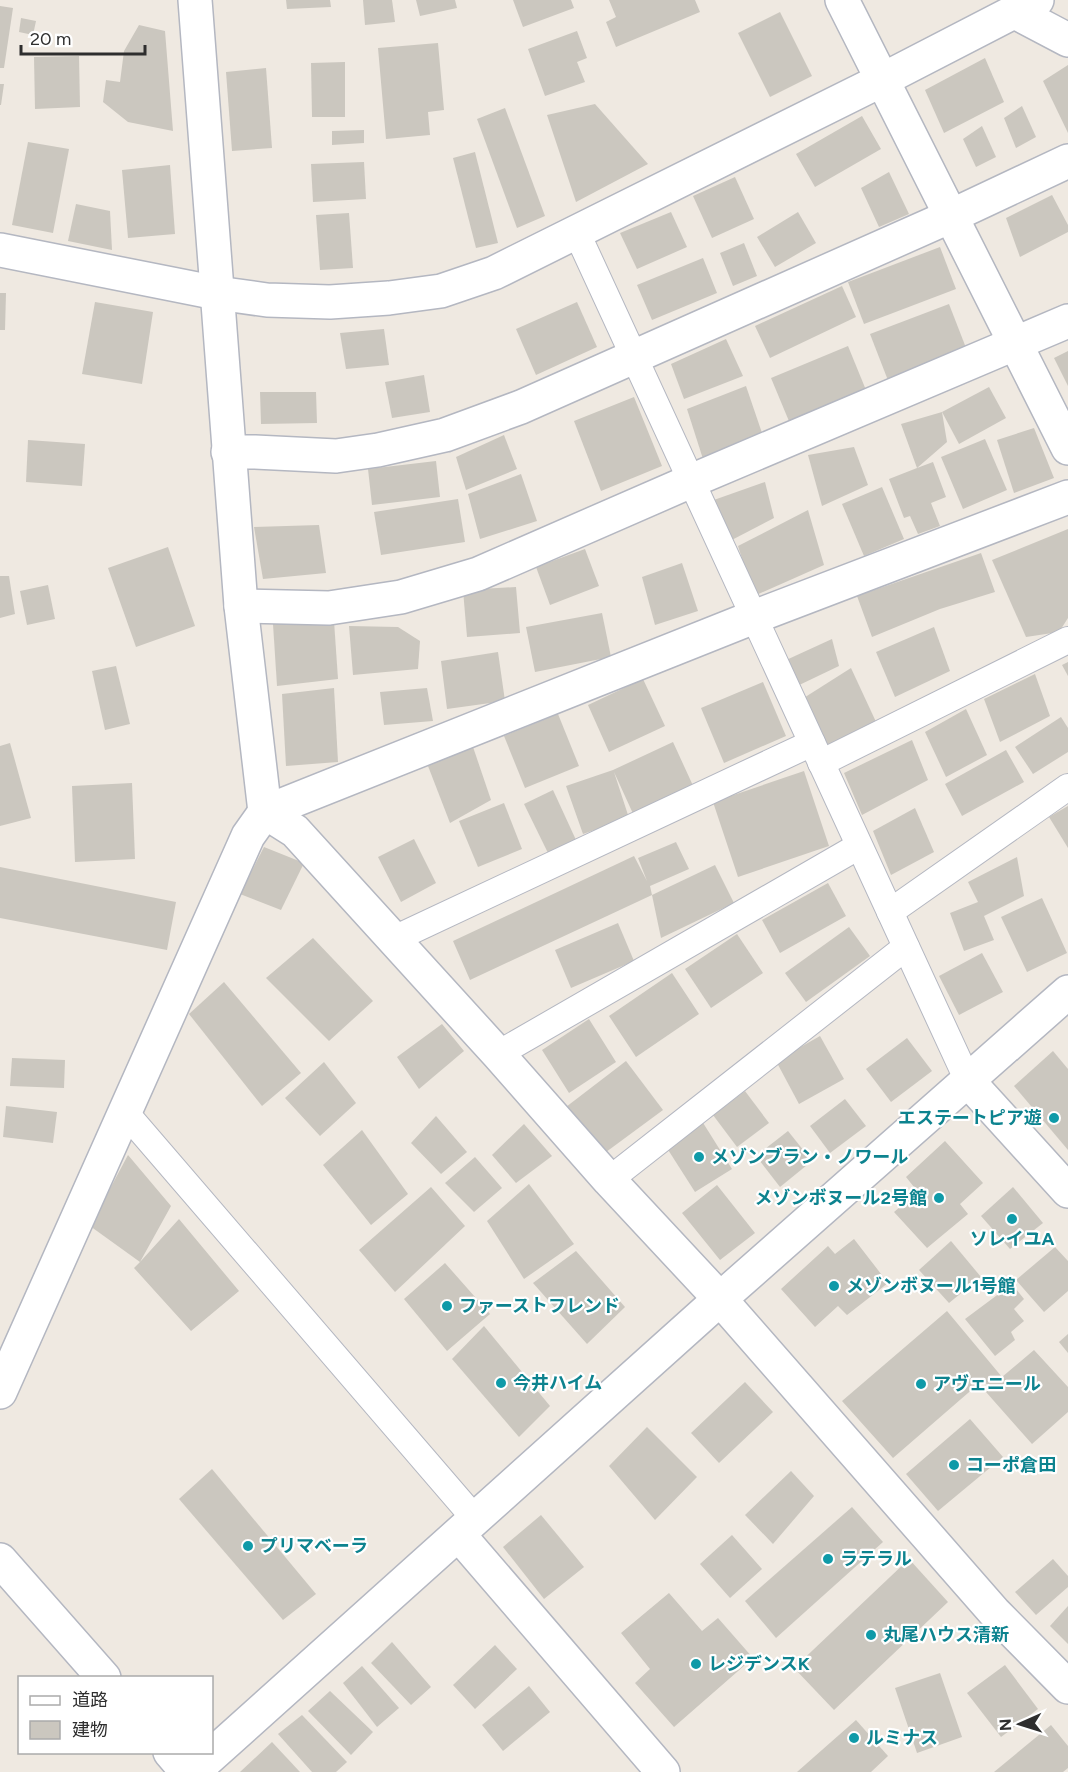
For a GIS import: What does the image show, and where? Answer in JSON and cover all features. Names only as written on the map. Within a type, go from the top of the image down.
[{"type":"street","points":[[195,0],[241,606],[265,812]]},
{"type":"street","points":[[842,0],[1068,448]]},
{"type":"street","points":[[0,250],[217,293],[267,300],[330,302],[389,298],[441,291],[494,273],[1026,6],[1068,40]]},
{"type":"street","points":[[228,452],[336,456],[378,450],[445,435],[521,406],[951,216],[1068,161]]},
{"type":"street","points":[[241,606],[329,608],[401,597],[478,574],[1068,321]]},
{"type":"street","points":[[0,1392],[248,836],[265,812],[754,617],[1068,497]]},
{"type":"street","points":[[265,812],[295,831],[609,1180],[720,1299],[995,1613],[1068,1687]]},
{"type":"street","points":[[193,1772],[720,1299],[1068,992]]},
{"type":"street","points":[[968,1081],[1068,1191]]},
{"type":"street","points":[[468,1527],[663,1772]]},
{"type":"street","points":[[0,1560],[103,1676]]},
{"type":"street","points":[[172,1754],[187,1772]]},
{"type":"lane","points":[[576,231],[968,1081]]},
{"type":"lane","points":[[392,940],[1068,640]]},
{"type":"lane","points":[[890,912],[1068,788]]},
{"type":"lane","points":[[498,1054],[859,846]]},
{"type":"lane","points":[[609,1180],[906,946]]},
{"type":"lane","points":[[124,1111],[468,1527]]},
{"type":"building","points":[[286,0],[330,0],[331,7],[287,9]]},
{"type":"building","points":[[363,0],[392,0],[395,22],[365,25]]},
{"type":"building","points":[[416,0],[455,0],[457,8],[420,16]]},
{"type":"building","points":[[513,0],[571,0],[574,8],[523,27]]},
{"type":"building","points":[[609,0],[695,0],[700,12],[616,47],[606,22],[616,17]]},
{"type":"building","points":[[0,6],[13,8],[4,68],[0,68]]},
{"type":"building","points":[[780,12],[812,76],[770,97],[738,33]]},
{"type":"building","points":[[21,18],[36,21],[33,35],[19,32]]},
{"type":"building","points":[[139,25],[165,31],[173,131],[128,122],[103,102],[106,80],[120,82],[124,51]]},
{"type":"building","points":[[577,31],[587,58],[577,62],[585,82],[545,96],[528,49]]},
{"type":"building","points":[[438,43],[444,110],[428,112],[430,135],[386,139],[378,48]]},
{"type":"building","points":[[79,56],[80,107],[35,109],[34,57]]},
{"type":"building","points":[[985,58],[1004,102],[944,133],[925,90]]},
{"type":"building","points":[[345,62],[345,117],[312,117],[311,63]]},
{"type":"building","points":[[1068,65],[1068,133],[1043,81]]},
{"type":"building","points":[[266,68],[272,148],[232,151],[226,72]]},
{"type":"building","points":[[0,84],[4,84],[1,105],[0,105]]},
{"type":"building","points":[[595,104],[648,164],[576,202],[547,115]]},
{"type":"building","points":[[1022,106],[1036,137],[1016,148],[1004,118]]},
{"type":"building","points":[[505,108],[545,216],[517,228],[477,119]]},
{"type":"building","points":[[862,116],[881,149],[815,187],[796,154]]},
{"type":"building","points":[[982,126],[996,157],[976,167],[963,139]]},
{"type":"building","points":[[364,130],[364,143],[332,145],[332,131]]},
{"type":"building","points":[[28,142],[69,149],[53,233],[12,225]]},
{"type":"building","points":[[475,152],[498,243],[476,248],[453,158]]},
{"type":"building","points":[[364,162],[366,199],[313,202],[311,164]]},
{"type":"building","points":[[170,165],[175,234],[128,238],[122,170]]},
{"type":"building","points":[[889,172],[909,214],[879,227],[861,188]]},
{"type":"building","points":[[735,177],[754,219],[712,238],[693,196]]},
{"type":"building","points":[[1052,195],[1068,225],[1068,232],[1020,257],[1006,218]]},
{"type":"building","points":[[76,204],[110,211],[112,250],[68,241]]},
{"type":"building","points":[[671,212],[687,247],[637,269],[620,233]]},
{"type":"building","points":[[798,212],[816,243],[775,267],[757,237]]},
{"type":"building","points":[[349,213],[353,268],[320,270],[316,215]]},
{"type":"building","points":[[744,243],[757,276],[733,286],[720,253]]},
{"type":"building","points":[[940,247],[956,289],[864,324],[848,282]]},
{"type":"building","points":[[703,258],[717,293],[652,320],[637,285]]},
{"type":"building","points":[[842,286],[856,317],[770,358],[755,326]]},
{"type":"building","points":[[0,293],[6,293],[5,330],[0,330]]},
{"type":"building","points":[[95,302],[153,312],[142,384],[82,374]]},
{"type":"building","points":[[577,302],[597,347],[536,375],[516,329]]},
{"type":"building","points":[[949,304],[968,353],[889,383],[870,334]]},
{"type":"building","points":[[384,329],[389,365],[346,369],[340,333]]},
{"type":"building","points":[[726,339],[743,376],[684,399],[671,364]]},
{"type":"building","points":[[848,346],[868,395],[791,426],[771,378]]},
{"type":"building","points":[[1068,351],[1068,386],[1054,358]]},
{"type":"building","points":[[424,375],[430,412],[392,418],[385,382]]},
{"type":"building","points":[[746,386],[762,433],[703,459],[687,409]]},
{"type":"building","points":[[989,387],[1006,418],[959,444],[942,412]]},
{"type":"building","points":[[260,392],[316,392],[317,423],[261,424]]},
{"type":"building","points":[[634,397],[662,466],[601,491],[574,421]]},
{"type":"building","points":[[942,412],[947,442],[917,468],[901,424]]},
{"type":"building","points":[[1034,428],[1054,478],[1014,493],[997,440]]},
{"type":"building","points":[[504,435],[517,469],[466,490],[456,457]]},
{"type":"building","points":[[985,439],[1007,490],[963,509],[941,457]]},
{"type":"building","points":[[28,440],[85,444],[82,486],[26,482]]},
{"type":"building","points":[[854,447],[868,485],[822,506],[808,455]]},
{"type":"building","points":[[436,461],[440,497],[372,505],[368,469]]},
{"type":"building","points":[[933,462],[946,497],[931,503],[940,526],[918,534],[910,516],[904,518],[889,479]]},
{"type":"building","points":[[521,474],[537,521],[480,539],[468,494]]},
{"type":"building","points":[[765,482],[774,518],[726,543],[711,501]]},
{"type":"building","points":[[882,487],[904,539],[864,556],[842,504]]},
{"type":"building","points":[[458,499],[465,542],[381,555],[374,512]]},
{"type":"building","points":[[808,510],[824,565],[754,596],[738,546]]},
{"type":"building","points":[[319,525],[326,573],[263,579],[254,527]]},
{"type":"building","points":[[1068,529],[1068,618],[1059,632],[1026,637],[992,560]]},
{"type":"building","points":[[168,547],[195,626],[136,647],[108,568]]},
{"type":"building","points":[[585,549],[599,586],[550,605],[536,567]]},
{"type":"building","points":[[981,553],[995,592],[940,609],[872,637],[857,596]]},
{"type":"building","points":[[682,563],[698,611],[655,625],[642,577]]},
{"type":"building","points":[[0,576],[9,576],[15,614],[0,618]]},
{"type":"building","points":[[48,585],[55,619],[27,625],[20,591]]},
{"type":"building","points":[[516,587],[520,633],[467,637],[463,590]]},
{"type":"building","points":[[602,613],[611,657],[535,672],[526,627]]},
{"type":"building","points":[[334,621],[338,679],[277,686],[273,624]]},
{"type":"building","points":[[349,626],[398,627],[420,641],[418,669],[353,675]]},
{"type":"building","points":[[934,627],[950,671],[895,697],[876,652]]},
{"type":"building","points":[[832,639],[839,666],[793,688],[784,661]]},
{"type":"building","points":[[498,652],[505,701],[447,709],[441,661]]},
{"type":"building","points":[[1068,662],[1068,676],[1062,665]]},
{"type":"building","points":[[116,666],[130,724],[105,730],[92,671]]},
{"type":"building","points":[[851,668],[877,724],[822,747],[799,701]]},
{"type":"building","points":[[1035,674],[1050,716],[1000,742],[984,699]]},
{"type":"building","points":[[643,679],[665,726],[609,752],[588,705]]},
{"type":"building","points":[[763,682],[786,736],[724,763],[701,708]]},
{"type":"building","points":[[334,688],[338,762],[286,766],[282,694]]},
{"type":"building","points":[[427,688],[433,721],[384,725],[380,692]]},
{"type":"building","points":[[966,709],[987,755],[946,777],[925,732]]},
{"type":"building","points":[[558,714],[579,766],[525,788],[504,736]]},
{"type":"building","points":[[1061,717],[1068,728],[1068,752],[1033,774],[1015,747]]},
{"type":"building","points":[[912,740],[928,780],[862,815],[844,773]]},
{"type":"building","points":[[673,742],[695,790],[635,818],[614,772],[629,818],[583,834],[566,786],[613,770]]},
{"type":"building","points":[[10,743],[31,818],[0,826],[0,746]]},
{"type":"building","points":[[472,744],[491,800],[450,823],[428,766]]},
{"type":"building","points":[[1006,750],[1024,782],[962,816],[945,784]]},
{"type":"building","points":[[804,771],[829,846],[738,877],[713,802]]},
{"type":"building","points":[[132,783],[135,859],[75,862],[72,786]]},
{"type":"building","points":[[553,790],[576,840],[548,853],[524,804]]},
{"type":"building","points":[[504,803],[522,849],[478,867],[459,821]]},
{"type":"building","points":[[1068,806],[1068,848],[1049,817]]},
{"type":"building","points":[[915,808],[934,852],[891,875],[873,831]]},
{"type":"building","points":[[414,839],[436,883],[401,902],[378,857]]},
{"type":"building","points":[[676,842],[689,869],[650,886],[652,895],[470,980],[453,941],[634,856],[647,881],[638,858]]},
{"type":"building","points":[[264,847],[304,863],[281,910],[240,894]]},
{"type":"building","points":[[1017,857],[1024,896],[984,916],[994,940],[964,951],[950,913],[978,902],[968,882]]},
{"type":"building","points":[[715,865],[734,903],[661,938],[652,895]]},
{"type":"building","points":[[0,867],[176,902],[167,950],[0,918]]},
{"type":"building","points":[[828,883],[846,916],[780,953],[762,920]]},
{"type":"building","points":[[1042,898],[1067,953],[1027,972],[1001,917]]},
{"type":"building","points":[[618,923],[634,961],[571,988],[555,950]]},
{"type":"building","points":[[849,927],[870,956],[806,1002],[785,973]]},
{"type":"building","points":[[737,934],[763,973],[711,1008],[685,969]]},
{"type":"building","points":[[313,938],[373,1001],[329,1041],[266,978]]},
{"type":"building","points":[[982,953],[1003,992],[959,1015],[939,976]]},
{"type":"building","points":[[672,973],[699,1014],[636,1057],[609,1016]]},
{"type":"building","points":[[224,982],[301,1073],[262,1106],[189,1014]]},
{"type":"building","points":[[589,1019],[616,1062],[569,1093],[542,1050]]},
{"type":"building","points":[[442,1024],[464,1051],[419,1089],[397,1057]]},
{"type":"building","points":[[820,1036],[844,1079],[799,1104],[776,1061]]},
{"type":"building","points":[[907,1038],[932,1071],[891,1102],[866,1069]]},
{"type":"building","name":"エステートピア遊","points":[[1053,1051],[1068,1069],[1068,1150],[1014,1086]]},
{"type":"building","points":[[12,1058],[65,1060],[64,1088],[10,1086]]},
{"type":"building","points":[[626,1061],[663,1110],[602,1155],[566,1107]]},
{"type":"building","points":[[324,1062],[356,1103],[320,1136],[285,1098]]},
{"type":"building","points":[[745,1091],[769,1123],[737,1147],[713,1115]]},
{"type":"building","points":[[845,1099],[866,1126],[830,1153],[810,1126]]},
{"type":"building","points":[[6,1106],[57,1112],[53,1143],[3,1137]]},
{"type":"building","points":[[436,1116],[467,1152],[441,1174],[411,1143]]},
{"type":"building","name":"メゾンブラン・ノワール","points":[[700,1118],[732,1169],[695,1192],[665,1145]]},
{"type":"building","points":[[524,1124],[552,1156],[516,1183],[492,1155]]},
{"type":"building","points":[[362,1130],[408,1194],[371,1225],[323,1165]]},
{"type":"building","points":[[788,1131],[812,1161],[780,1187],[756,1156]]},
{"type":"building","name":"メゾンボヌール2号館","points":[[945,1141],[983,1183],[960,1204],[968,1214],[927,1248],[894,1212],[918,1192],[906,1177]]},
{"type":"building","points":[[128,1155],[171,1206],[140,1262],[90,1226]]},
{"type":"building","points":[[475,1157],[502,1188],[474,1212],[445,1183]]},
{"type":"building","points":[[529,1184],[574,1244],[524,1279],[487,1221]]},
{"type":"building","points":[[717,1185],[755,1233],[720,1260],[682,1213]]},
{"type":"building","points":[[431,1187],[465,1226],[395,1292],[359,1250]]},
{"type":"building","name":"ソレイユA","points":[[1013,1187],[1043,1223],[1010,1249],[981,1216]]},
{"type":"building","points":[[179,1219],[239,1291],[191,1331],[134,1268]]},
{"type":"building","name":"メゾンボヌール1号館","points":[[854,1239],[888,1283],[847,1315],[838,1306],[815,1327],[781,1289],[828,1246],[835,1254]]},
{"type":"building","points":[[951,1241],[981,1277],[949,1303],[919,1270]]},
{"type":"building","points":[[1055,1247],[1068,1261],[1068,1291],[1044,1312],[1016,1280]]},
{"type":"building","points":[[576,1251],[625,1307],[587,1344],[533,1283]]},
{"type":"building","name":"ファーストフレンド","points":[[445,1263],[490,1314],[447,1351],[404,1299]]},
{"type":"building","points":[[1012,1284],[1024,1299],[1014,1309],[1024,1321],[1011,1332],[1015,1340],[995,1356],[965,1319]]},
{"type":"building","name":"アヴェニール","points":[[947,1311],[1002,1377],[1034,1350],[1068,1387],[1068,1412],[1032,1444],[986,1392],[990,1388],[983,1380],[893,1458],[842,1401]]},
{"type":"building","name":"今井ハイム","points":[[484,1326],[550,1406],[519,1437],[452,1359]]},
{"type":"building","points":[[1068,1334],[1068,1353],[1059,1342]]},
{"type":"building","points":[[745,1382],[773,1412],[719,1463],[691,1433]]},
{"type":"building","name":"コーポ倉田","points":[[970,1419],[1003,1457],[938,1511],[906,1474]]},
{"type":"building","points":[[647,1427],[697,1477],[655,1520],[609,1466]]},
{"type":"building","name":"プリマベーラ","points":[[212,1469],[316,1594],[283,1620],[179,1499]]},
{"type":"building","points":[[791,1471],[814,1496],[773,1544],[745,1515]]},
{"type":"building","name":"ラテラル","points":[[852,1507],[883,1542],[776,1638],[745,1601]]},
{"type":"building","points":[[541,1515],[584,1567],[544,1599],[503,1547]]},
{"type":"building","points":[[732,1535],[762,1569],[730,1598],[700,1564]]},
{"type":"building","name":"丸尾ハウス清新","points":[[909,1559],[948,1602],[834,1710],[794,1668]]},
{"type":"building","points":[[1053,1559],[1068,1576],[1068,1587],[1036,1615],[1015,1592]]},
{"type":"building","name":"レジデンスK","points":[[669,1593],[702,1631],[718,1618],[753,1658],[674,1727],[635,1683],[650,1669],[621,1633]]},
{"type":"building","points":[[1068,1606],[1068,1644],[1050,1626]]},
{"type":"building","points":[[392,1642],[431,1687],[411,1705],[371,1663]]},
{"type":"building","points":[[495,1645],[517,1669],[475,1709],[453,1685]]},
{"type":"building","points":[[1005,1665],[1038,1709],[1001,1737],[967,1693]]},
{"type":"building","points":[[362,1666],[399,1708],[377,1727],[343,1683]]},
{"type":"building","points":[[940,1673],[962,1737],[917,1753],[895,1688]]},
{"type":"building","points":[[529,1686],[550,1712],[503,1751],[482,1725]]},
{"type":"building","points":[[330,1691],[373,1732],[351,1755],[308,1711]]},
{"type":"building","points":[[302,1715],[347,1762],[336,1772],[312,1772],[278,1734]]},
{"type":"building","name":"ルミナス","points":[[856,1720],[888,1756],[871,1772],[797,1772]]},
{"type":"building","points":[[1051,1725],[1068,1746],[1068,1768],[1063,1772],[994,1772]]},
{"type":"building","points":[[272,1742],[300,1772],[240,1772]]},
{"type":"place","name":"エステートピア遊","points":[[1054,1118]]},
{"type":"place","name":"メゾンブラン・ノワール","points":[[699,1157]]},
{"type":"place","name":"メゾンボヌール2号館","points":[[939,1198]]},
{"type":"place","name":"ソレイユA","points":[[1012,1219]]},
{"type":"place","name":"メゾンボヌール1号館","points":[[834,1286]]},
{"type":"place","name":"ファーストフレンド","points":[[447,1306]]},
{"type":"place","name":"今井ハイム","points":[[501,1383]]},
{"type":"place","name":"アヴェニール","points":[[921,1384]]},
{"type":"place","name":"コーポ倉田","points":[[954,1465]]},
{"type":"place","name":"プリマベーラ","points":[[248,1546]]},
{"type":"place","name":"ラテラル","points":[[828,1559]]},
{"type":"place","name":"丸尾ハウス清新","points":[[871,1635]]},
{"type":"place","name":"レジデンスK","points":[[696,1664]]},
{"type":"place","name":"ルミナス","points":[[854,1738]]}]
